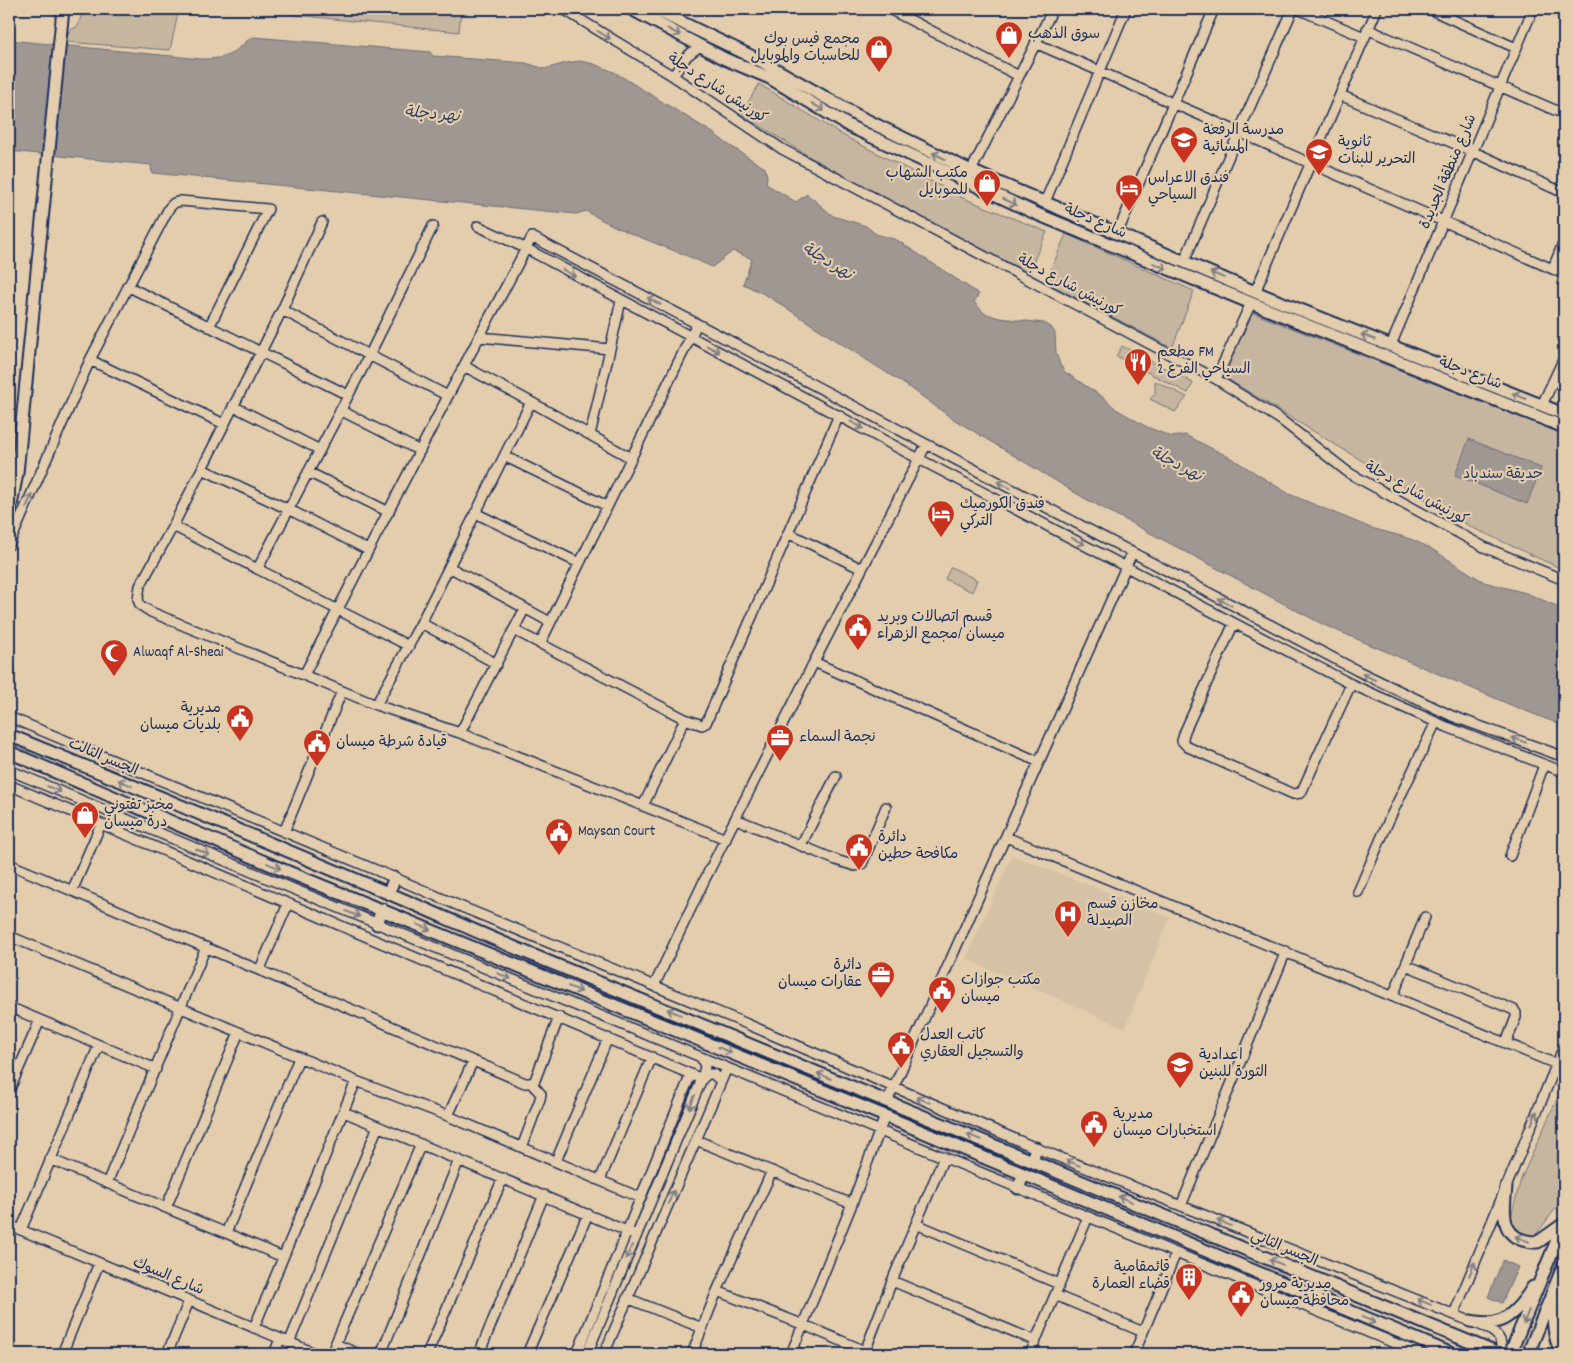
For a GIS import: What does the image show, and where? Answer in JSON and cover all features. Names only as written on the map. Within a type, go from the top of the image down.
[{"type":"main road","points":[[9,484],[14,472],[58,9]]},
{"type":"main road","points":[[9,516],[63,9]]},
{"type":"main road","name":"شارع دجلة","points":[[631,9],[725,59],[770,78],[851,127],[1036,214],[1251,303],[1564,427]]},
{"type":"main road","name":"شارع دجلة","points":[[654,9],[761,61],[858,116],[971,171],[1256,292],[1564,414]]},
{"type":"main road","name":"الجسر الثالث","points":[[9,734],[553,964],[887,1102]]},
{"type":"main road","name":"الجسر الثالث","points":[[9,752],[181,826],[885,1116],[1452,1354]]},
{"type":"main road","points":[[388,893],[395,878]]},
{"type":"main road","points":[[377,924],[382,909]]},
{"type":"main road","name":"الجسر الثاني","points":[[887,1102],[1032,1160],[1499,1354]]},
{"type":"main road","points":[[1032,1160],[1036,1148]]},
{"type":"main road","points":[[1018,1188],[1024,1174]]},
{"type":"main road","points":[[1506,1187],[1504,1203],[1506,1226],[1510,1233],[1518,1239],[1538,1242],[1564,1223]]},
{"type":"main road","points":[[1510,1354],[1564,1223]]},
{"type":"main road","points":[[1470,1321],[1494,1322],[1503,1319],[1528,1294],[1547,1264]]},
{"type":"main road","points":[[1528,1354],[1564,1264]]},
{"type":"main road","points":[[1557,1282],[1553,1327],[1555,1339],[1563,1354]]},
{"type":"street","name":"كورنيش شارع دجلة","points":[[563,9],[673,76],[782,148],[1216,379],[1281,420],[1349,473],[1484,547],[1564,580]]},
{"type":"street","points":[[889,9],[1019,76]]},
{"type":"street","points":[[971,171],[1053,9]]},
{"type":"street","points":[[1045,202],[1126,9]]},
{"type":"street","points":[[1117,234],[1214,9]]},
{"type":"street","points":[[1184,262],[1293,9]]},
{"type":"street","points":[[1298,9],[1365,33],[1564,114]]},
{"type":"street","points":[[1256,292],[1365,33],[1377,9]]},
{"type":"street","points":[[1428,9],[1516,48]]},
{"type":"street","name":"شارع منطقة الجديدة","points":[[1390,345],[1533,9]]},
{"type":"street","points":[[1035,44],[1564,274]]},
{"type":"street","points":[[673,76],[687,56],[700,46]]},
{"type":"street","points":[[1340,95],[1472,151],[1564,193]]},
{"type":"street","points":[[9,545],[90,360],[169,208],[181,200],[268,209],[209,326]]},
{"type":"street","points":[[322,222],[282,310],[173,526],[140,586],[138,599],[140,605],[151,612],[342,691],[460,733],[726,839]]},
{"type":"street","points":[[258,568],[370,354],[433,226]]},
{"type":"street","points":[[478,226],[527,249],[621,301],[840,415],[920,459],[1351,684],[1436,722],[1564,772]]},
{"type":"street","points":[[304,674],[532,238],[1132,553],[1402,692],[1452,716],[1564,757]]},
{"type":"street","points":[[1553,268],[1564,241]]},
{"type":"street","points":[[127,286],[348,395]]},
{"type":"street","points":[[590,435],[621,301]]},
{"type":"street","points":[[1216,379],[1251,303]]},
{"type":"street","points":[[282,310],[448,396]]},
{"type":"street","points":[[540,644],[697,324]]},
{"type":"street","points":[[479,337],[610,349]]},
{"type":"street","points":[[1542,405],[1564,358]]},
{"type":"street","points":[[90,360],[224,424]]},
{"type":"street","points":[[464,366],[631,458]]},
{"type":"street","points":[[376,704],[421,623],[531,402]]},
{"type":"street","points":[[233,406],[320,450]]},
{"type":"street","points":[[340,410],[420,451]]},
{"type":"street","points":[[514,630],[685,719],[702,725],[706,723],[840,415]]},
{"type":"street","points":[[654,986],[814,662],[926,445]]},
{"type":"street","points":[[504,456],[607,506]]},
{"type":"street","points":[[202,469],[288,509],[368,550]]},
{"type":"street","points":[[308,472],[389,512]]},
{"type":"street","points":[[475,513],[579,563]]},
{"type":"street","points":[[1053,528],[1060,515]]},
{"type":"street","points":[[173,526],[409,646]]},
{"type":"street","points":[[788,533],[862,569]]},
{"type":"street","points":[[887,1102],[1132,553]]},
{"type":"street","points":[[449,567],[550,622]]},
{"type":"street","points":[[460,733],[525,608]]},
{"type":"street","points":[[421,623],[497,664]]},
{"type":"street","points":[[1234,623],[1185,731],[1182,741],[1188,747],[1294,794],[1301,794],[1351,684]]},
{"type":"street","points":[[814,662],[1039,762]]},
{"type":"street","points":[[284,832],[342,691]]},
{"type":"street","points":[[9,718],[740,1021],[1036,1148],[1485,1326],[1499,1336],[1502,1348],[1499,1354]]},
{"type":"street","points":[[643,806],[685,719]]},
{"type":"street","points":[[1358,892],[1389,820],[1436,722]]},
{"type":"street","points":[[1510,856],[1544,765]]},
{"type":"street","points":[[9,770],[377,924],[1421,1354]]},
{"type":"street","points":[[802,845],[836,776]]},
{"type":"street","points":[[9,785],[702,1079]]},
{"type":"street","points":[[736,818],[855,866],[862,864],[886,807]]},
{"type":"street","points":[[72,890],[101,824]]},
{"type":"street","points":[[1006,837],[1556,1064]]},
{"type":"street","points":[[9,864],[525,1083],[531,1083],[535,1080],[559,1017]]},
{"type":"street","points":[[252,888],[257,874]]},
{"type":"street","points":[[260,969],[288,904]]},
{"type":"street","points":[[1393,996],[1425,917]]},
{"type":"street","points":[[9,936],[356,1082],[522,1146],[641,1198]]},
{"type":"street","points":[[107,1183],[206,946]]},
{"type":"street","points":[[1181,1206],[1286,951]]},
{"type":"street","points":[[1406,965],[1514,1010],[1516,1017],[1506,1043]]},
{"type":"street","points":[[9,1007],[156,1069]]},
{"type":"street","points":[[9,1091],[11,1079],[40,1020]]},
{"type":"street","points":[[166,1208],[239,1032]]},
{"type":"street","points":[[556,1161],[608,1038]]},
{"type":"street","points":[[20,1230],[99,1045]]},
{"type":"street","points":[[1454,1314],[1564,1046]]},
{"type":"street","points":[[600,1180],[652,1057]]},
{"type":"street","points":[[577,1354],[702,1079],[705,1066],[701,1057]]},
{"type":"street","points":[[226,1233],[299,1058]]},
{"type":"street","points":[[448,1116],[473,1061]]},
{"type":"street","points":[[604,1354],[727,1068]]},
{"type":"street","points":[[587,1354],[632,1234],[641,1198],[691,1074]]},
{"type":"street","points":[[702,1079],[708,1074],[713,1074],[721,1081]]},
{"type":"street","points":[[254,1328],[356,1082]]},
{"type":"street","points":[[522,1146],[541,1094],[531,1083]]},
{"type":"street","points":[[344,1112],[544,1195],[632,1234]]},
{"type":"street","points":[[791,1354],[852,1204],[885,1116]]},
{"type":"street","points":[[274,1354],[284,1341],[378,1126]]},
{"type":"street","points":[[696,1140],[852,1204]]},
{"type":"street","points":[[331,1354],[421,1144]]},
{"type":"street","points":[[717,1291],[804,1324],[867,1353],[892,1281],[944,1157]]},
{"type":"street","points":[[50,1159],[283,1257]]},
{"type":"street","points":[[380,1354],[459,1160]]},
{"type":"street","points":[[692,1354],[717,1291],[772,1171]]},
{"type":"street","points":[[427,1354],[503,1178]]},
{"type":"street","points":[[479,1354],[544,1195]]},
{"type":"street","points":[[527,1354],[588,1214]]},
{"type":"street","points":[[1030,1354],[1088,1217]]},
{"type":"street","points":[[916,1224],[1060,1284]]},
{"type":"street","name":"شارع السوك","points":[[9,1225],[317,1354]]},
{"type":"street","points":[[1134,1354],[1176,1253]]},
{"type":"street","points":[[62,1354],[99,1263]]},
{"type":"street","points":[[892,1281],[1036,1341]]},
{"type":"street","points":[[1055,1295],[1143,1332]]},
{"type":"street","points":[[627,1298],[702,1328]]},
{"type":"street","points":[[167,1354],[189,1301]]},
{"type":"street","points":[[335,1344],[359,1354]]},
{"type":"shaded area","points":[[1543,9],[1564,9],[1564,21],[1541,14]]},
{"type":"shaded area","name":"مخازن قسم الصيدلة","points":[[1012,855],[1170,917],[1125,1028],[966,959]]},
{"type":"green space","points":[[83,9],[179,9],[170,50],[66,42],[69,31],[78,26]]},
{"type":"green space","points":[[179,9],[234,9],[233,11]]},
{"type":"green space","points":[[237,9],[461,9],[459,32]]},
{"type":"green space","points":[[759,84],[846,137],[963,198],[1047,232],[1028,273],[823,165],[741,114]]},
{"type":"green space","points":[[1066,234],[1194,291],[1172,348],[1046,282]]},
{"type":"green space","name":"حديقة سندباد","points":[[1250,312],[1564,434],[1564,570],[1471,527],[1224,377]]},
{"type":"green space","points":[[1122,346],[1146,358],[1140,368],[1116,356]]},
{"type":"green space","points":[[1151,361],[1193,383],[1188,393],[1145,371]]},
{"type":"green space","points":[[1155,381],[1187,397],[1175,412],[1150,399],[1155,394]]},
{"type":"green space","points":[[951,567],[977,580],[972,592],[945,579]]},
{"type":"green space","points":[[1564,1083],[1564,1195],[1534,1237],[1524,1239],[1509,1224],[1521,1179]]},
{"type":"water","name":"نهر دجلة","points":[[254,37],[430,52],[433,56],[526,63],[545,69],[580,61],[614,72],[713,133],[765,168],[766,184],[796,202],[807,194],[833,216],[866,226],[876,234],[897,240],[979,294],[974,302],[984,313],[999,318],[1044,323],[1051,327],[1055,333],[1056,353],[1060,365],[1065,372],[1104,398],[1116,409],[1147,427],[1172,437],[1185,435],[1231,458],[1289,494],[1371,528],[1413,540],[1430,548],[1484,582],[1526,593],[1564,609],[1564,726],[1324,625],[1084,498],[950,417],[912,389],[766,295],[743,284],[752,259],[733,251],[712,267],[616,227],[586,211],[576,214],[152,173],[151,165],[9,151],[9,40],[202,59],[227,56]]},
{"type":"water","points":[[1469,439],[1541,468],[1527,504],[1455,475]]},
{"type":"water","points":[[1503,1260],[1518,1267],[1502,1303],[1488,1297]]},
{"type":"place","name":"سوق الذهب","points":[[1009,59]]},
{"type":"place","name":"مجمع فيس بوك للحاسبات والموبايل","points":[[879,73]]},
{"type":"place","name":"مدرسة الرفعة المسائية","points":[[1184,164]]},
{"type":"place","name":"ثانوية التحرير للبنات","points":[[1319,176]]},
{"type":"place","name":"مكتب الشهاب للموبايل","points":[[987,207]]},
{"type":"place","name":"فندق الاعراس السياحي","points":[[1129,212]]},
{"type":"place","name":"مطعم FM السياحي الفرع 2","points":[[1138,386]]},
{"type":"place","name":"فندق الكورميك التركي","points":[[941,538]]},
{"type":"place","name":"قسم اتصالات وبريد ميسان /مجمع الزهراء","points":[[858,651]]},
{"type":"place","name":"Alwaqf Al-Sheai","points":[[114,677]]},
{"type":"place","name":"مديرية بلديات ميسان","points":[[240,742]]},
{"type":"place","name":"نجمة السماء","points":[[780,762]]},
{"type":"place","name":"قيادة شرطة ميسان","points":[[317,767]]},
{"type":"place","name":"مخبز تفتوني درة ميسان","points":[[85,839]]},
{"type":"place","name":"Maysan Court","points":[[559,856]]},
{"type":"place","name":"دائرة مكافحة حطين","points":[[859,871]]},
{"type":"place","name":"مخازن قسم الصيدلة","points":[[1068,938]]},
{"type":"place","name":"دائرة عقارات ميسان","points":[[881,999]]},
{"type":"place","name":"مكتب جوازات ميسان","points":[[942,1014]]},
{"type":"place","name":"كاتب العدل والتسجيل العقاري","points":[[901,1069]]},
{"type":"place","name":"اعدادية الثورة للبنين","points":[[1180,1089]]},
{"type":"place","name":"مديرية استخبارات ميسان","points":[[1094,1148]]},
{"type":"place","name":"قائمقامية قضاء العمارة","points":[[1189,1301]]},
{"type":"place","name":"مديرية مرور محافظة ميسان","points":[[1241,1318]]}]
